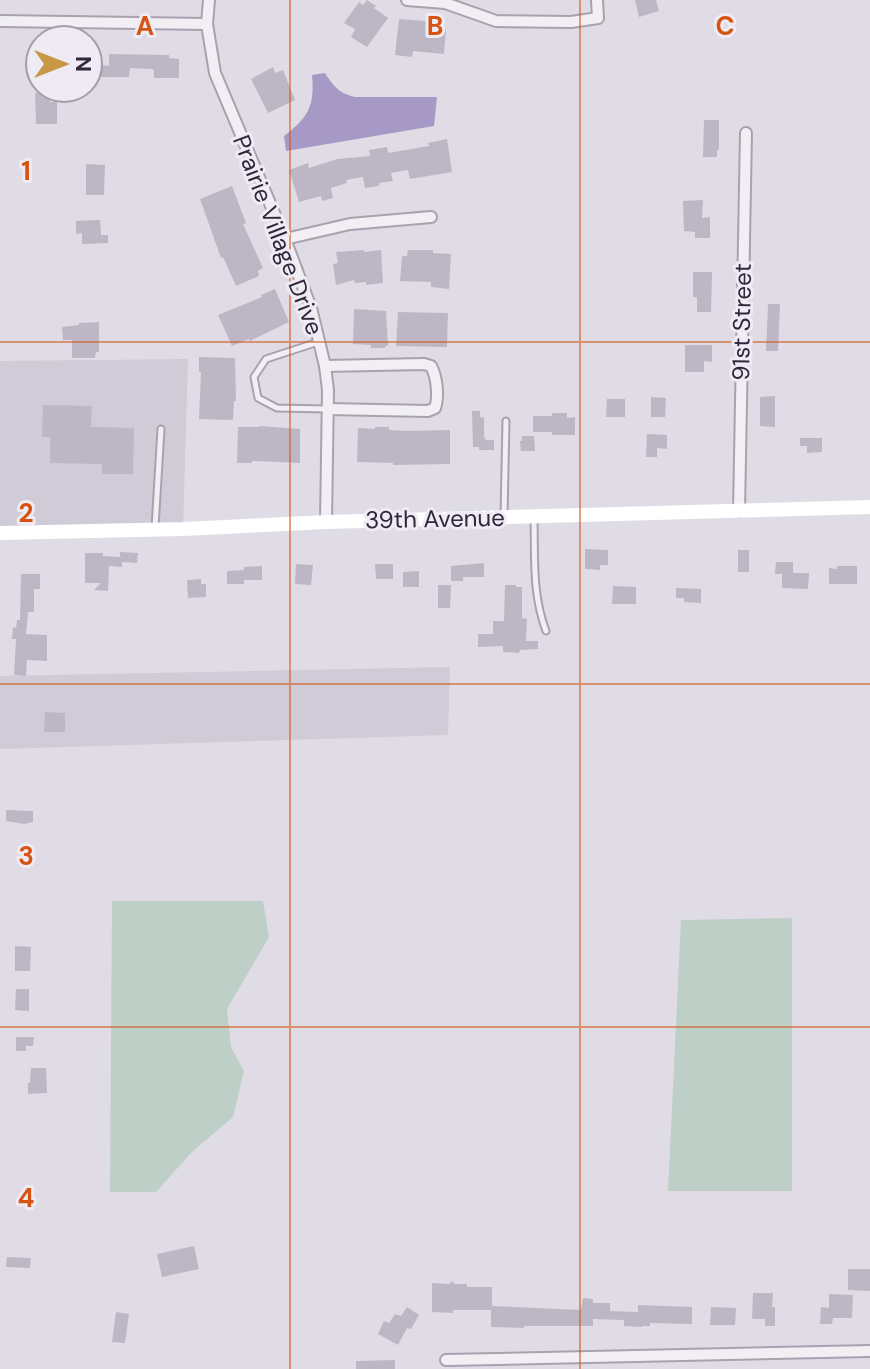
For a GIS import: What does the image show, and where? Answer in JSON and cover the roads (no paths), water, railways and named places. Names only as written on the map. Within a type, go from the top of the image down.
[{"type":"main road","name":"39th Avenue","points":[[0,533],[870,507]]},
{"type":"street","name":"Prairie Village Drive","points":[[209,0],[207,24],[215,73],[311,308],[325,366],[326,522]]},
{"type":"street","points":[[407,0],[445,3],[496,21],[571,22],[598,18],[597,0]]},
{"type":"street","points":[[0,21],[207,24]]},
{"type":"street","name":"91st Street","points":[[739,511],[746,133]]},
{"type":"street","points":[[285,239],[350,224],[431,217]]},
{"type":"street","points":[[325,366],[431,366],[437,403],[435,408],[428,411],[327,409]]},
{"type":"street","points":[[446,1360],[870,1351]]},
{"type":"lane","points":[[319,342],[266,359],[254,377],[258,398],[277,408],[327,409]]},
{"type":"lane","points":[[504,517],[506,421]]},
{"type":"lane","points":[[155,529],[161,429]]},
{"type":"lane","points":[[534,517],[536,594],[538,611],[546,631]]}]
